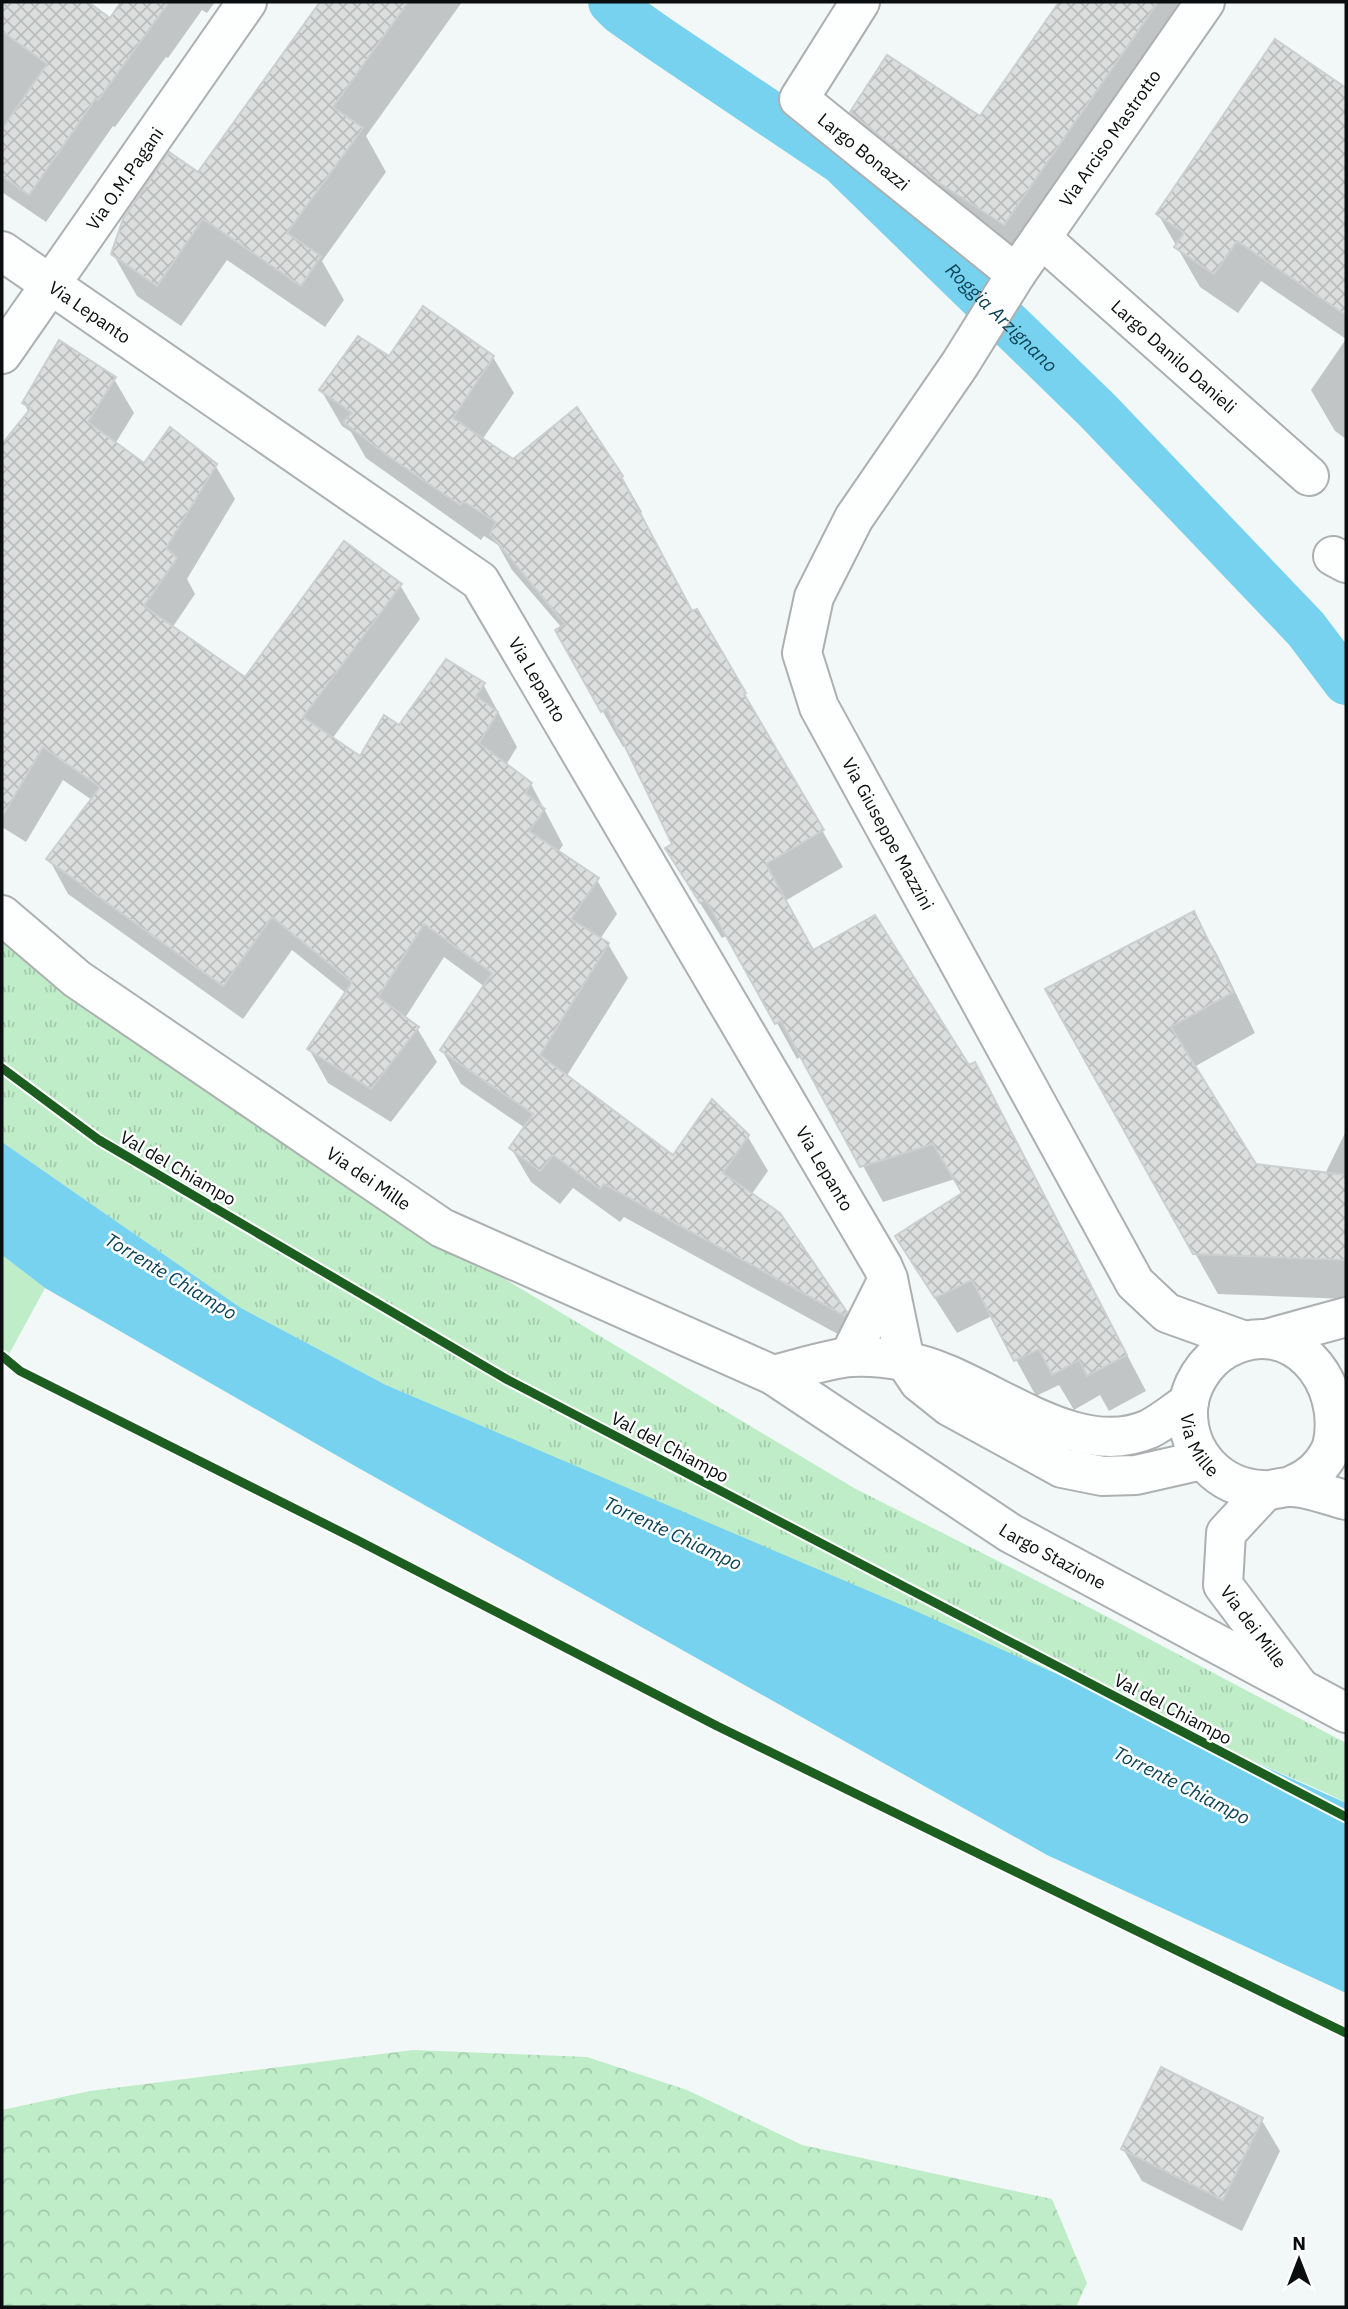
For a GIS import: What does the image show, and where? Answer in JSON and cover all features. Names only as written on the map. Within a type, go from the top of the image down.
[{"type":"street","name":"Via O.M.Pagani","points":[[2,354],[247,2]]},
{"type":"street","name":"Largo Bonazzi","points":[[860,2],[799,99],[1016,274]]},
{"type":"street","name":"Via Arciso Mastrotto","points":[[1016,274],[1205,2]]},
{"type":"street","name":"Largo Danilo Danieli","points":[[1041,238],[1309,476]]},
{"type":"street","name":"Via Lepanto","points":[[2,251],[480,581],[883,1267],[888,1279],[905,1361],[919,1382],[949,1406],[1062,1468],[1102,1476],[1136,1475],[1202,1460]]},
{"type":"street","name":"Via Giuseppe Mazzini","points":[[1016,274],[960,364],[855,518],[814,597],[802,653],[819,707],[1135,1283],[1167,1313],[1255,1340]]},
{"type":"street","name":"Via dei Mille","points":[[2,915],[78,979],[442,1228],[773,1375]]},
{"type":"street","points":[[849,1357],[888,1279],[911,1290],[943,1372]]},
{"type":"street","name":"Via Mille","points":[[1278,1488],[1239,1487],[1216,1474],[1202,1460],[1193,1442],[1188,1422],[1189,1402],[1195,1382],[1208,1364],[1225,1350],[1346,1317]]},
{"type":"street","points":[[1255,1340],[1289,1343],[1310,1354],[1326,1370],[1336,1391],[1342,1424],[1327,1458],[1311,1475],[1278,1488]]},
{"type":"street","points":[[773,1375],[849,1357],[905,1361],[943,1372],[1013,1407],[1077,1433],[1116,1437],[1149,1429],[1189,1402]]},
{"type":"street","name":"Largo Stazione","points":[[773,1375],[1010,1532],[1346,1713]]},
{"type":"street","points":[[1278,1488],[1346,1500]]},
{"type":"street","name":"Via dei Mille","points":[[1278,1488],[1226,1533],[1223,1585],[1300,1688]]},
{"type":"green space","points":[[2,903],[438,1239],[854,1488],[1102,1614],[1346,1743],[1346,1803],[386,1385],[241,1308],[2,1142]]},
{"type":"green space","points":[[2,1255],[45,1288],[2,1367]]},
{"type":"green space","points":[[413,2050],[587,2057],[687,2090],[802,2145],[1052,2199],[1087,2283],[1076,2307],[2,2307],[2,2110],[90,2091]]},
{"type":"water","name":"Torrente Chiampo","points":[[2,1142],[241,1308],[386,1385],[911,1609],[1346,1803],[1346,1993],[1047,1855],[355,1466],[45,1288],[2,1255]]},
{"type":"building","points":[[2,2],[88,2],[110,18],[121,2],[169,2],[98,100],[96,98],[29,195],[2,176],[2,129],[47,64],[2,31]]},
{"type":"building","points":[[320,2],[408,2],[333,107],[363,128],[287,233],[321,256],[301,286],[203,219],[157,286],[111,254],[123,219],[169,152],[198,172]]},
{"type":"building","points":[[1059,2],[1158,2],[1004,225],[933,179],[850,112],[887,55],[980,116]]},
{"type":"building","points":[[1275,39],[1346,88],[1346,315],[1237,241],[1214,274],[1174,247],[1184,233],[1156,214]]},
{"type":"building","points":[[423,306],[494,356],[453,418],[513,459],[577,407],[623,476],[621,477],[692,611],[697,609],[824,830],[766,864],[813,950],[875,915],[969,1065],[975,1062],[1127,1355],[1087,1376],[1079,1360],[1052,1375],[1039,1349],[1014,1361],[972,1280],[935,1298],[895,1236],[962,1193],[933,1144],[860,1167],[781,1021],[775,1024],[706,900],[700,903],[665,848],[672,844],[607,709],[601,712],[555,630],[565,624],[490,534],[496,522],[463,501],[460,505],[391,458],[343,422],[352,413],[319,390],[358,336],[389,356]]},
{"type":"building","points":[[59,340],[116,377],[88,422],[144,463],[170,427],[217,464],[166,548],[177,558],[144,606],[245,677],[344,541],[402,584],[303,717],[360,756],[384,715],[399,725],[446,659],[485,683],[476,696],[498,712],[479,743],[532,783],[525,793],[545,809],[529,831],[599,878],[571,919],[609,943],[540,1055],[673,1155],[712,1099],[749,1135],[723,1173],[780,1213],[847,1312],[845,1316],[604,1184],[600,1189],[553,1155],[540,1171],[509,1148],[533,1114],[440,1050],[492,973],[424,924],[378,997],[419,1027],[371,1089],[307,1049],[352,982],[272,917],[223,986],[46,859],[100,787],[43,747],[2,817],[2,444],[31,408],[22,403]]},
{"type":"building","points":[[1194,911],[1233,992],[1171,1027],[1256,1164],[1346,1175],[1346,1260],[1193,1254],[1045,989]]},
{"type":"building","points":[[1161,2067],[1263,2118],[1223,2200],[1121,2149]]},
{"type":"waterway","name":"Roggia Arzignano","points":[[611,2],[658,38],[842,162],[1098,411],[1306,629],[1346,682]]},
{"type":"waterway","points":[[639,9],[640,2]]},
{"type":"cycle path","name":"Val del Chiampo","points":[[2,1068],[99,1140],[508,1380],[1346,1817]]},
{"type":"cycle path","points":[[2,1356],[20,1371],[357,1540],[717,1726],[1346,2033]]}]
